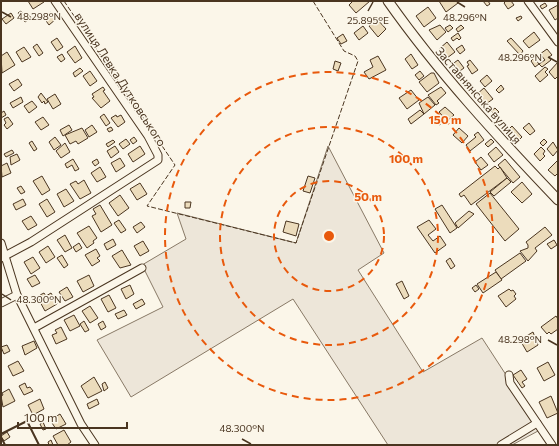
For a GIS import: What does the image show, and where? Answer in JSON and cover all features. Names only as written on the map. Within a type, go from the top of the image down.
[{"type":"street","name":"вулиця Левка Дутковського","points":[[3,257],[37,238],[158,160],[158,155],[148,136],[55,1]]},
{"type":"street","name":"Заставнянська вулиця","points":[[388,1],[411,34],[505,145],[558,200]]},
{"type":"street","points":[[528,1],[558,42]]},
{"type":"street","points":[[1,243],[3,257],[17,295],[81,424],[95,445]]},
{"type":"street","points":[[34,328],[142,268]]},
{"type":"street","points":[[1,303],[17,295]]},
{"type":"street","points":[[509,375],[510,383],[552,445]]},
{"type":"street","points":[[501,445],[537,423]]},
{"type":"shaded area","points":[[328,146],[384,253],[358,270],[423,372],[482,338],[510,381],[538,431],[512,445],[388,445],[293,299],[131,397],[97,340],[163,307],[142,265],[186,239],[177,213],[296,243]]},
{"type":"building","points":[[28,1],[43,1],[44,2],[33,9]]},
{"type":"building","points":[[353,1],[370,1],[356,13],[349,5]]},
{"type":"building","points":[[439,1],[457,1],[458,3],[446,12]]},
{"type":"building","points":[[483,1],[488,1],[490,4],[487,6]]},
{"type":"building","points":[[506,1],[511,1],[514,5],[508,9],[504,3]]},
{"type":"building","points":[[545,3],[547,6],[542,9],[540,6]]},
{"type":"building","points":[[558,5],[558,18],[555,20],[549,10]]},
{"type":"building","points":[[428,7],[436,18],[424,27],[416,16]]},
{"type":"building","points":[[21,11],[24,15],[21,17],[18,13]]},
{"type":"building","points":[[51,12],[56,19],[49,25],[44,18]]},
{"type":"building","points":[[11,13],[14,18],[6,24],[2,19]]},
{"type":"building","points":[[29,15],[31,18],[25,22],[23,19]]},
{"type":"building","points":[[521,16],[522,18],[518,21],[516,18]]},
{"type":"building","points":[[377,19],[386,29],[378,37],[369,26]]},
{"type":"building","points":[[440,25],[446,32],[437,40],[429,30]]},
{"type":"building","points":[[450,25],[453,28],[448,32],[445,28]]},
{"type":"building","points":[[461,25],[464,28],[458,32],[456,29]]},
{"type":"building","points":[[363,26],[368,33],[359,40],[354,33]]},
{"type":"building","points":[[534,32],[540,40],[529,48],[523,41]]},
{"type":"building","points":[[458,33],[461,38],[459,40],[457,38],[453,41],[451,38]]},
{"type":"building","points":[[343,34],[347,41],[341,44],[337,38]]},
{"type":"building","points":[[57,38],[63,47],[57,51],[51,42]]},
{"type":"building","points":[[511,38],[523,51],[520,55],[507,41]]},
{"type":"building","points":[[447,42],[455,52],[447,58],[439,49]]},
{"type":"building","points":[[37,44],[43,53],[39,56],[33,47]]},
{"type":"building","points":[[462,45],[465,50],[460,54],[456,49]]},
{"type":"building","points":[[75,46],[82,58],[75,63],[67,52]]},
{"type":"building","points":[[24,47],[31,57],[22,62],[16,52]]},
{"type":"building","points":[[547,49],[552,55],[549,57],[551,60],[542,67],[539,64],[545,60],[540,54]]},
{"type":"building","points":[[7,52],[15,65],[2,73],[1,56]]},
{"type":"building","points":[[62,54],[65,59],[61,62],[57,57]]},
{"type":"building","points":[[411,54],[418,65],[412,69],[405,59]]},
{"type":"building","points":[[528,54],[530,58],[526,61],[523,58]]},
{"type":"building","points":[[378,56],[386,70],[369,79],[364,72],[373,67],[370,60]]},
{"type":"building","points":[[534,58],[539,64],[535,67],[531,61]]},
{"type":"building","points":[[458,60],[464,68],[457,73],[451,65]]},
{"type":"building","points":[[470,60],[478,70],[472,74],[467,66],[469,65],[467,62]]},
{"type":"building","points":[[335,61],[341,63],[338,71],[333,69]]},
{"type":"building","points":[[558,62],[558,76],[555,79],[549,72]]},
{"type":"building","points":[[545,67],[548,69],[545,72],[548,75],[540,82],[535,76]]},
{"type":"building","points":[[80,68],[83,71],[75,77],[73,73]]},
{"type":"building","points":[[90,71],[97,81],[90,86],[83,76]]},
{"type":"building","points":[[420,71],[424,76],[419,80],[415,75]]},
{"type":"building","points":[[431,73],[434,73],[439,83],[427,92],[419,82]]},
{"type":"building","points":[[487,75],[492,81],[485,87],[480,81]]},
{"type":"building","points":[[18,79],[22,85],[14,91],[9,84]]},
{"type":"building","points":[[501,85],[504,89],[499,93],[496,90]]},
{"type":"building","points":[[103,87],[105,90],[103,91],[110,101],[101,108],[92,98],[94,97],[92,94]]},
{"type":"building","points":[[441,87],[446,93],[437,101],[439,103],[436,105],[428,95]]},
{"type":"building","points":[[484,88],[493,99],[486,104],[477,94]]},
{"type":"building","points":[[411,90],[419,100],[407,109],[399,98]]},
{"type":"building","points":[[41,93],[48,102],[45,104],[44,101],[42,103],[38,97]]},
{"type":"building","points":[[55,94],[61,104],[53,109],[47,99]]},
{"type":"building","points":[[21,97],[23,102],[13,108],[10,103]]},
{"type":"building","points":[[428,97],[435,105],[424,114],[419,103]]},
{"type":"building","points":[[32,101],[37,107],[29,113],[24,106]]},
{"type":"building","points":[[445,107],[454,115],[447,121],[439,112]]},
{"type":"building","points":[[495,108],[499,112],[495,115],[491,111]]},
{"type":"building","points":[[420,110],[424,114],[411,124],[408,119]]},
{"type":"building","points":[[4,111],[6,115],[1,118],[1,113]]},
{"type":"building","points":[[104,114],[110,123],[106,126],[100,117]]},
{"type":"building","points":[[116,115],[117,117],[121,115],[125,122],[118,127],[111,118]]},
{"type":"building","points":[[8,117],[13,124],[7,129],[4,125],[6,123],[4,119]]},
{"type":"building","points":[[43,117],[49,125],[41,130],[35,122]]},
{"type":"building","points":[[438,118],[442,123],[439,125],[435,121]]},
{"type":"building","points":[[529,123],[535,131],[530,135],[523,128]]},
{"type":"building","points":[[69,125],[72,130],[63,136],[60,130]]},
{"type":"building","points":[[92,125],[97,132],[89,137],[85,130]]},
{"type":"building","points":[[512,126],[522,137],[516,143],[506,132]]},
{"type":"building","points":[[111,127],[113,130],[109,132],[107,129]]},
{"type":"building","points":[[82,128],[88,138],[78,144],[76,141],[70,144],[65,135]]},
{"type":"building","points":[[459,128],[468,136],[462,143],[453,135]]},
{"type":"building","points":[[478,132],[484,140],[470,151],[466,145],[476,137],[474,135]]},
{"type":"building","points":[[55,137],[61,145],[54,150],[49,142]]},
{"type":"building","points":[[134,137],[137,141],[133,144],[130,140]]},
{"type":"building","points":[[126,139],[130,144],[123,149],[119,144]]},
{"type":"building","points":[[491,139],[494,142],[488,147],[485,144]]},
{"type":"building","points":[[544,139],[547,142],[543,146],[540,143]]},
{"type":"building","points":[[113,140],[115,142],[108,147],[106,144]]},
{"type":"building","points":[[32,141],[37,149],[34,151],[29,143]]},
{"type":"building","points":[[553,142],[558,150],[553,156],[547,149]]},
{"type":"building","points":[[65,143],[70,152],[61,158],[56,151]]},
{"type":"building","points":[[115,146],[119,152],[111,158],[107,151]]},
{"type":"building","points":[[140,146],[145,154],[133,162],[128,154]]},
{"type":"building","points":[[496,147],[503,155],[494,162],[488,154]]},
{"type":"building","points":[[541,147],[545,151],[543,154],[545,156],[540,161],[534,154]]},
{"type":"building","points":[[12,150],[14,153],[6,157],[4,154]]},
{"type":"building","points":[[17,154],[20,160],[11,165],[10,157]]},
{"type":"building","points":[[481,157],[488,165],[481,170],[475,162]]},
{"type":"building","points":[[120,158],[125,166],[116,172],[111,163]]},
{"type":"building","points":[[73,159],[79,169],[75,171],[72,165],[67,168],[65,164]]},
{"type":"building","points":[[97,159],[99,163],[95,166],[92,162]]},
{"type":"building","points":[[505,159],[520,177],[513,183],[498,165]]},
{"type":"building","points":[[558,160],[558,173],[555,176],[548,170]]},
{"type":"building","points":[[7,163],[11,173],[2,177],[1,166]]},
{"type":"building","points":[[495,166],[498,169],[500,167],[507,178],[471,205],[464,195],[461,197],[459,194]]},
{"type":"building","points":[[100,167],[106,177],[97,182],[91,173]]},
{"type":"building","points":[[42,176],[50,190],[42,195],[33,181]]},
{"type":"building","points":[[308,176],[315,178],[310,193],[303,191]]},
{"type":"building","points":[[507,178],[511,182],[494,196],[490,192]]},
{"type":"building","points":[[84,180],[91,193],[80,199],[70,184],[76,181],[78,184]]},
{"type":"building","points":[[522,182],[532,194],[522,203],[511,192]]},
{"type":"building","points":[[140,183],[147,194],[137,200],[130,189]]},
{"type":"building","points":[[21,186],[25,192],[21,194],[17,188]]},
{"type":"building","points":[[66,189],[74,201],[64,207],[57,194]]},
{"type":"building","points":[[490,193],[519,229],[505,241],[476,204]]},
{"type":"building","points":[[120,195],[129,208],[118,216],[109,203]]},
{"type":"building","points":[[23,199],[26,205],[16,210],[13,204]]},
{"type":"building","points":[[47,199],[55,212],[47,217],[39,204]]},
{"type":"building","points":[[185,202],[191,202],[190,208],[185,208]]},
{"type":"building","points":[[100,205],[112,225],[101,232],[92,216],[96,214],[93,209]]},
{"type":"building","points":[[442,205],[457,228],[450,233],[435,209]]},
{"type":"building","points":[[469,211],[474,214],[458,228],[455,223]]},
{"type":"building","points":[[31,216],[37,225],[28,230],[22,221]]},
{"type":"building","points":[[119,220],[126,230],[121,233],[114,223]]},
{"type":"building","points":[[429,220],[436,229],[428,235],[433,241],[440,236],[446,245],[435,253],[417,227]]},
{"type":"building","points":[[286,221],[299,224],[296,236],[283,232]]},
{"type":"building","points":[[141,222],[145,227],[137,233],[133,227]]},
{"type":"building","points":[[89,226],[97,238],[93,241],[94,243],[87,248],[77,233]]},
{"type":"building","points":[[545,227],[552,235],[535,248],[537,251],[528,261],[520,251],[528,248],[526,242]]},
{"type":"building","points":[[65,235],[72,248],[65,252],[57,240]]},
{"type":"building","points":[[113,239],[116,245],[107,250],[104,244]]},
{"type":"building","points":[[554,240],[557,245],[551,249],[547,244]]},
{"type":"building","points":[[143,241],[149,251],[140,256],[134,246]]},
{"type":"building","points":[[79,243],[82,248],[76,252],[73,247]]},
{"type":"building","points":[[48,246],[55,257],[46,263],[39,252]]},
{"type":"building","points":[[96,249],[100,256],[97,258],[100,261],[92,266],[85,255]]},
{"type":"building","points":[[122,250],[131,265],[120,268],[112,256]]},
{"type":"building","points":[[520,253],[526,261],[501,279],[495,270]]},
{"type":"building","points":[[62,255],[68,265],[64,268],[57,258]]},
{"type":"building","points":[[33,257],[40,268],[31,274],[24,262]]},
{"type":"building","points":[[450,258],[455,266],[451,269],[446,261]]},
{"type":"building","points":[[496,272],[502,280],[483,293],[477,284]]},
{"type":"building","points":[[35,275],[40,283],[32,287],[27,279]]},
{"type":"building","points":[[89,275],[94,286],[83,292],[77,281]]},
{"type":"building","points":[[402,281],[409,296],[404,299],[396,284]]},
{"type":"building","points":[[130,285],[134,294],[126,299],[121,289]]},
{"type":"building","points":[[476,285],[479,289],[475,292],[472,288]]},
{"type":"building","points":[[67,287],[73,297],[65,301],[59,292]]},
{"type":"building","points":[[509,289],[511,291],[513,290],[516,294],[514,296],[516,299],[506,307],[498,296]]},
{"type":"building","points":[[44,293],[46,296],[51,293],[57,304],[45,311],[39,300],[42,298],[40,295]]},
{"type":"building","points":[[109,295],[116,308],[108,312],[101,299]]},
{"type":"building","points":[[142,299],[145,304],[136,309],[133,304]]},
{"type":"building","points":[[90,306],[98,318],[90,323],[82,311]]},
{"type":"building","points":[[124,310],[127,315],[118,319],[115,314]]},
{"type":"building","points":[[74,315],[80,326],[70,331],[64,320]]},
{"type":"building","points":[[556,316],[558,319],[558,329],[551,334],[549,332],[547,334],[541,327]]},
{"type":"building","points":[[84,321],[89,330],[85,332],[80,324]]},
{"type":"building","points":[[103,321],[106,327],[101,330],[98,324]]},
{"type":"building","points":[[61,327],[67,339],[56,344],[52,335],[57,333],[55,330]]},
{"type":"building","points":[[533,332],[538,345],[527,352],[520,340]]},
{"type":"building","points":[[34,341],[37,348],[25,355],[22,346]]},
{"type":"building","points":[[7,345],[10,351],[4,354],[1,347]]},
{"type":"building","points":[[18,361],[24,371],[13,376],[8,366]]},
{"type":"building","points":[[548,362],[555,375],[544,381],[537,368]]},
{"type":"building","points":[[521,370],[527,379],[522,382],[525,386],[522,388],[513,375]]},
{"type":"building","points":[[94,377],[102,391],[88,398],[81,386]]},
{"type":"building","points":[[105,382],[108,388],[104,391],[102,384]]},
{"type":"building","points":[[25,383],[27,388],[30,387],[33,391],[24,395],[19,386]]},
{"type":"building","points":[[9,389],[15,401],[3,407],[1,396],[3,395],[2,393]]},
{"type":"building","points":[[551,396],[558,413],[547,418],[539,402]]},
{"type":"building","points":[[40,399],[44,409],[33,415],[28,405]]},
{"type":"building","points":[[97,399],[99,404],[89,409],[87,404]]},
{"type":"building","points":[[60,414],[66,424],[56,429],[50,420]]},
{"type":"building","points":[[43,422],[46,429],[43,430],[40,424]]},
{"type":"building","points":[[64,430],[71,442],[67,445],[58,445],[53,436]]},
{"type":"building","points":[[7,432],[10,437],[4,441],[1,436]]},
{"type":"building","points":[[51,440],[53,445],[49,445],[48,442]]},
{"type":"fence","points":[[64,1],[175,165],[147,206],[296,243],[358,61],[355,56],[344,51],[313,1]]},
{"type":"wall","points":[[1,434],[27,421],[39,445]]},
{"type":"wall","points":[[2,439],[5,445]]}]
